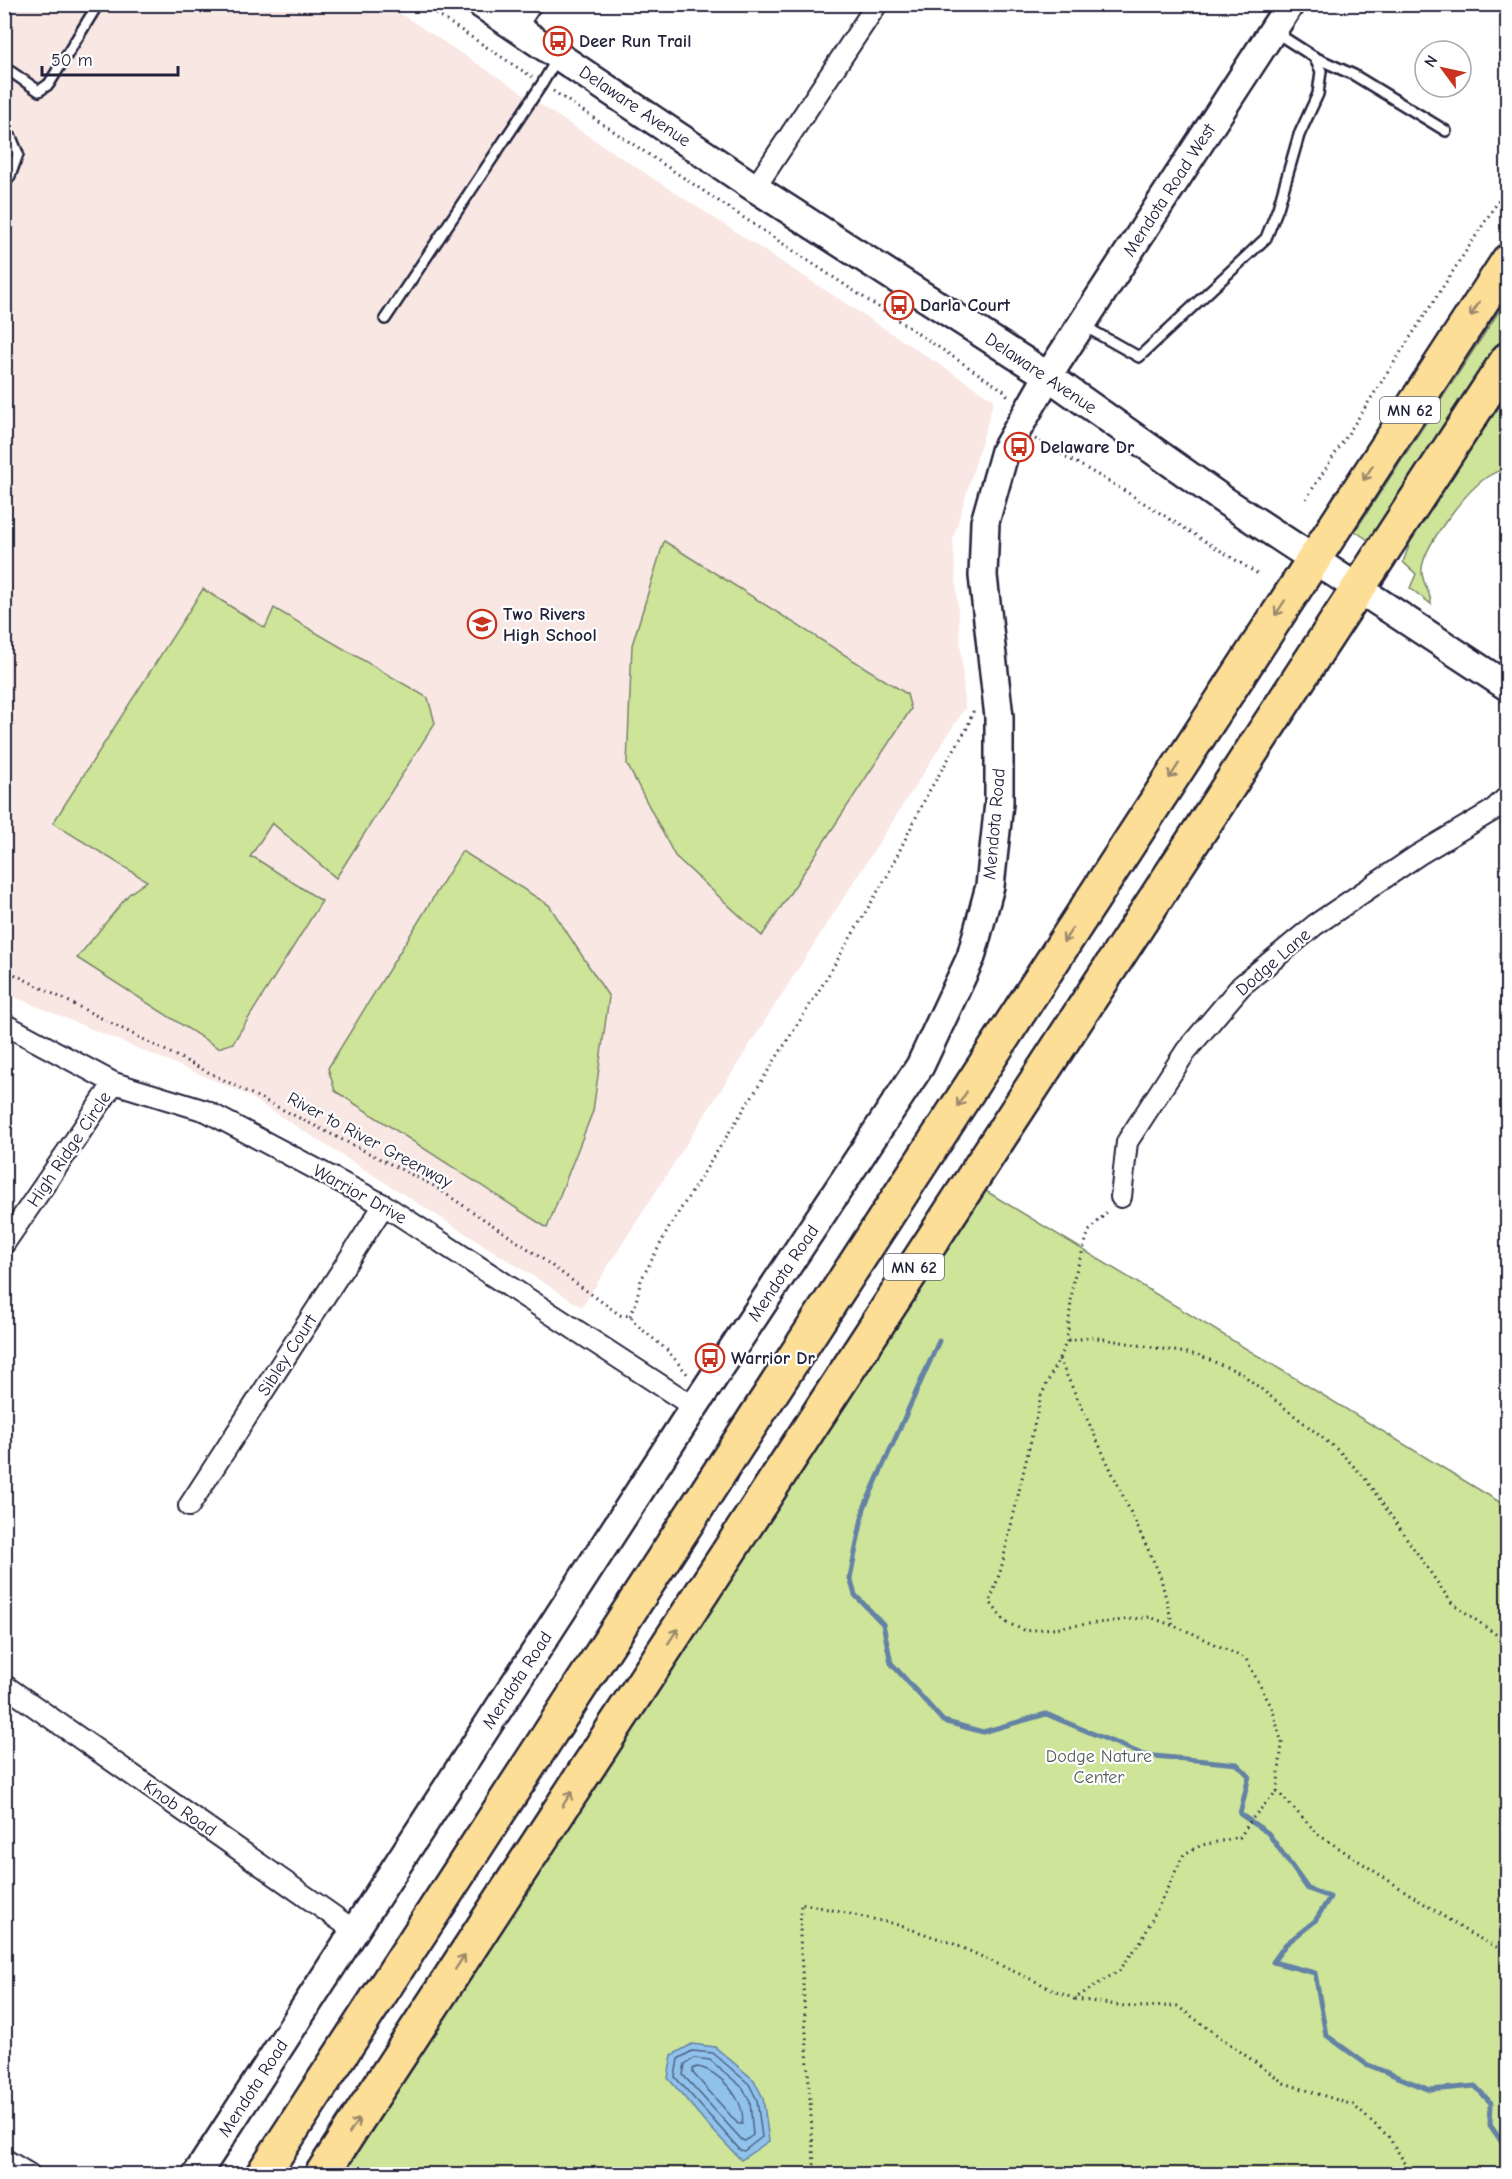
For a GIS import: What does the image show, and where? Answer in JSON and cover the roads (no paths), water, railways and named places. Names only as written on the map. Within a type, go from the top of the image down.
[{"type":"highway","name":"MN 62","points":[[263,2175],[1312,559],[1508,261]]},
{"type":"highway","name":"MN 62","points":[[322,2175],[1508,359]]},
{"type":"street","name":"Delaware Avenue","points":[[481,4],[755,188],[1048,376],[1225,501],[1508,687]]},
{"type":"street","points":[[516,27],[531,4]]},
{"type":"street","points":[[755,188],[877,4]]},
{"type":"street","name":"Mendota Road West","points":[[1048,376],[1290,4]]},
{"type":"street","name":"Mendota Road","points":[[197,2175],[694,1407],[920,1066],[971,957],[990,886],[999,803],[999,717],[982,576],[985,522],[1005,451],[1048,376]]},
{"type":"street","name":"Dodge Lane","points":[[1121,1197],[1127,1142],[1186,1051],[1241,986],[1315,925],[1418,855],[1492,811],[1508,796]]},
{"type":"street","name":"Warrior Drive","points":[[4,1024],[114,1083],[206,1111],[384,1205],[694,1407]]},
{"type":"street","name":"High Ridge Circle","points":[[4,1244],[114,1083]]},
{"type":"street","name":"Sibley Court","points":[[189,1506],[384,1205]]},
{"type":"street","name":"Knob Road","points":[[4,1685],[355,1931]]},
{"type":"street","points":[[4,2159],[29,2175]]},
{"type":"lane","points":[[4,67],[39,91],[49,84],[98,4]]},
{"type":"lane","points":[[1273,31],[1314,57],[1354,75],[1446,131]]},
{"type":"lane","points":[[386,319],[559,55]]},
{"type":"lane","points":[[1082,325],[1139,357],[1266,238],[1278,208],[1299,135],[1318,94],[1321,71],[1314,57]]},
{"type":"lane","points":[[4,133],[11,137],[18,154],[10,176],[4,184]]},
{"type":"water","points":[[692,2044],[715,2047],[754,2080],[763,2098],[769,2141],[741,2160],[668,2078],[672,2055]]},
{"type":"waterway","points":[[939,1341],[864,1508],[850,1578],[855,1595],[883,1624],[891,1663],[943,1721],[983,1732],[1046,1714],[1144,1755],[1237,1764],[1249,1776],[1240,1814],[1268,1833],[1308,1889],[1330,1897],[1315,1921],[1286,1944],[1273,1962],[1315,1973],[1326,2035],[1366,2064],[1430,2090],[1475,2086],[1491,2103],[1490,2125],[1508,2151]]},
{"type":"place","name":"Deer Run Trail","points":[[558,41]]},
{"type":"place","name":"Darla Court","points":[[899,305]]},
{"type":"place","name":"Delaware Dr","points":[[1019,447]]},
{"type":"place","name":"Two Rivers High School","points":[[482,624]]},
{"type":"place","name":"Warrior Dr","points":[[710,1358]]},
{"type":"park label","name":"Dodge Nature Center","points":[[1099,1766]]}]
